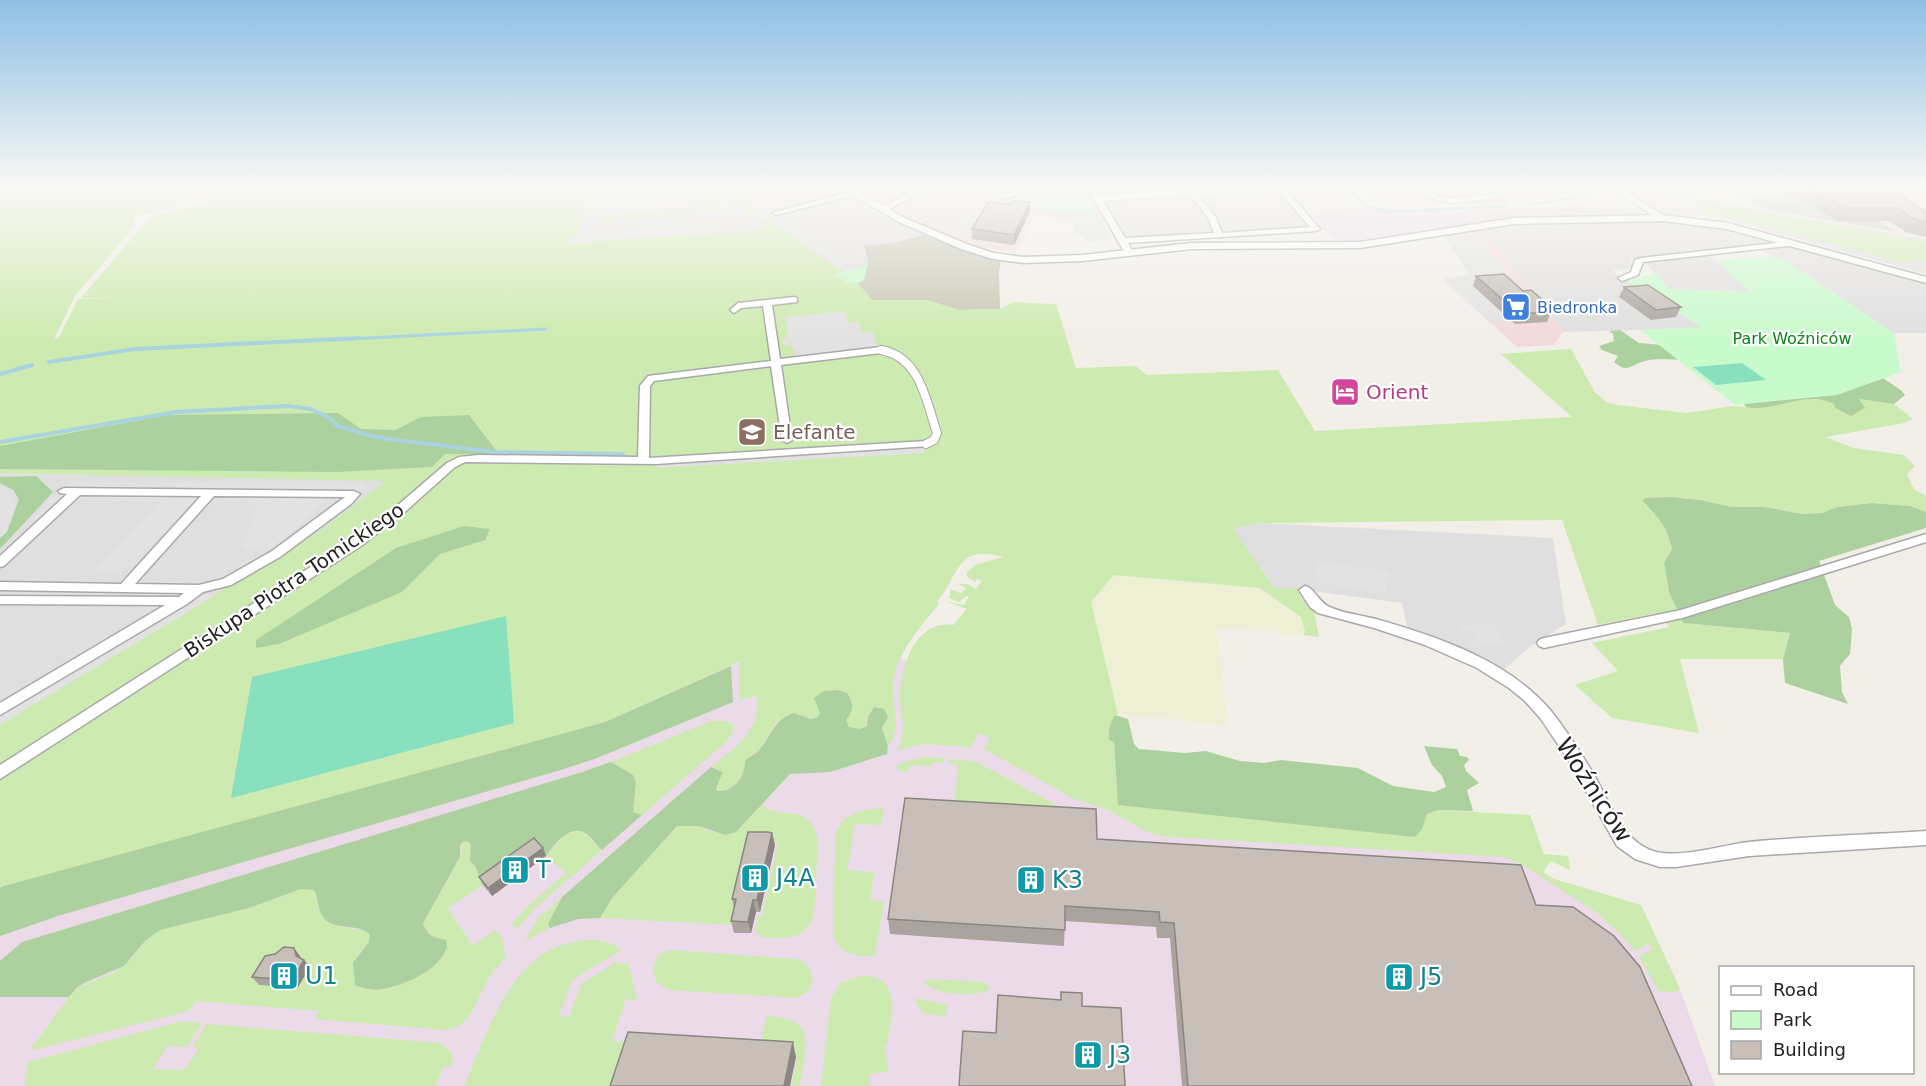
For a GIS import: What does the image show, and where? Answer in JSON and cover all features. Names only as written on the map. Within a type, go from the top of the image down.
[{"type":"street","points":[[949,240],[1000,258],[1040,261],[1215,245],[1360,244],[1389,240]]},
{"type":"street","points":[[1129,253],[1123,241],[1144,240]]},
{"type":"street","points":[[1779,240],[1926,280]]},
{"type":"street","points":[[1622,278],[1635,273],[1638,262],[1641,260],[1792,243]]},
{"type":"street","points":[[734,310],[738,306],[794,300]]},
{"type":"street","points":[[767,303],[787,440]]},
{"type":"street","name":"Biskupa Piotra Tomickiego","points":[[0,773],[357,543],[395,514],[455,462],[476,458],[643,461],[926,444],[934,440],[937,433],[915,369],[893,352],[881,350],[661,375],[648,379],[645,386],[643,461]]},
{"type":"street","points":[[0,563],[70,491],[354,494],[347,502],[276,554],[228,582],[199,589],[0,586]]},
{"type":"street","points":[[124,588],[211,492]]},
{"type":"street","points":[[1544,643],[1682,614],[1926,538]]},
{"type":"street","points":[[0,710],[199,589]]},
{"type":"street","name":"Woźniców","points":[[1305,590],[1313,603],[1322,610],[1436,644],[1475,662],[1515,685],[1545,716],[1623,841],[1641,854],[1660,860],[1676,860],[1749,849],[1926,838]]},
{"type":"street","points":[[0,600],[182,601]]},
{"type":"shaded area","points":[[569,240],[619,240],[568,243]]},
{"type":"shaded area","points":[[785,240],[905,240],[862,246],[868,262],[858,283],[848,283]]},
{"type":"shaded area","points":[[798,240],[808,240],[845,265],[839,269]]},
{"type":"shaded area","points":[[905,240],[937,240],[978,255],[1001,260],[1000,309],[959,310],[926,300],[872,300],[858,283],[864,279],[868,262],[862,246]]},
{"type":"shaded area","points":[[961,240],[1023,240],[1016,253],[977,246]]},
{"type":"shaded area","points":[[1085,240],[1111,240],[1086,242]]},
{"type":"shaded area","points":[[1115,240],[1185,240],[1117,244]]},
{"type":"shaded area","points":[[1338,240],[1362,240],[1346,242]]},
{"type":"shaded area","points":[[1446,240],[1491,240],[1563,332],[1554,345],[1517,347],[1444,280],[1444,278],[1470,275]]},
{"type":"shaded area","points":[[1446,240],[1483,240],[1514,281],[1471,284],[1511,321],[1489,322],[1444,280],[1446,280],[1444,278],[1470,275]]},
{"type":"shaded area","points":[[1491,240],[1771,240],[1783,243],[1630,259],[1632,268],[1612,271],[1703,328],[1563,332]]},
{"type":"shaded area","points":[[1801,240],[1926,240],[1926,274]]},
{"type":"shaded area","points":[[1793,246],[1926,283],[1926,333],[1894,333],[1783,259],[1772,257],[1762,250]]},
{"type":"shaded area","points":[[1710,256],[1751,292],[1669,289],[1644,261]]},
{"type":"shaded area","points":[[845,311],[848,323],[859,322],[862,333],[873,332],[878,349],[795,357],[794,349],[789,345],[784,345],[782,338],[788,337],[785,317]]},
{"type":"shaded area","points":[[924,447],[925,453],[655,468],[656,463]]},
{"type":"shaded area","points":[[0,473],[392,480],[277,566],[0,725]]},
{"type":"shaded area","points":[[69,482],[366,484],[360,493],[334,492],[274,549],[243,548],[259,502],[194,501],[128,571],[96,570],[160,501],[61,500],[41,520],[30,520]]},
{"type":"shaded area","points":[[0,486],[9,491],[14,508],[6,531],[0,536]]},
{"type":"shaded area","points":[[1261,523],[1553,538],[1566,624],[1531,646],[1502,671],[1408,631],[1402,603],[1313,591],[1276,590],[1232,528]]},
{"type":"shaded area","points":[[1315,561],[1388,571],[1389,578],[1385,578],[1387,593],[1316,583]]},
{"type":"shaded area","points":[[1113,575],[1260,588],[1301,617],[1305,632],[1303,635],[1216,628],[1228,725],[1118,714],[1091,603]]},
{"type":"shaded area","points":[[0,593],[216,595],[0,725],[0,704],[164,606],[0,605]]},
{"type":"shaded area","points":[[1494,624],[1508,645],[1472,647],[1467,639],[1478,637],[1473,630],[1462,631],[1459,626]]},
{"type":"shaded area","points":[[897,657],[1114,742],[1118,805],[1489,843],[1554,879],[1641,905],[1680,989],[1715,1086],[0,1086],[0,888],[605,722],[740,662]]},
{"type":"green space","points":[[0,240],[123,240],[75,296],[54,339],[58,339],[78,299],[112,299],[81,298],[131,240],[569,240],[569,243],[620,240],[798,240],[839,269],[846,270],[834,274],[848,283],[858,283],[872,300],[926,300],[959,310],[1000,309],[1013,302],[1056,304],[1076,368],[1136,366],[1147,375],[1278,370],[1315,431],[1572,417],[1501,354],[1571,349],[1595,392],[1606,402],[1617,405],[1687,413],[1732,406],[1763,408],[1809,399],[1865,408],[1858,399],[1894,404],[1913,419],[1904,423],[1826,437],[1853,448],[1904,455],[1915,466],[1907,474],[1914,489],[1926,496],[1926,512],[1910,506],[1872,503],[1837,507],[1822,513],[1803,514],[1765,507],[1732,507],[1671,497],[1645,498],[1645,504],[1659,519],[1670,542],[1672,549],[1664,563],[1669,592],[1683,623],[1790,633],[1783,659],[1680,659],[1699,733],[1612,718],[1575,685],[1618,671],[1592,643],[1669,627],[1657,613],[1598,625],[1562,520],[1261,523],[1233,528],[1275,589],[1297,589],[1301,598],[1314,611],[1319,637],[1303,635],[1305,632],[1301,617],[1260,588],[1114,575],[1091,602],[1118,714],[1115,715],[1114,742],[1118,805],[1422,829],[1426,814],[1438,810],[1530,815],[1544,854],[1568,856],[1570,870],[1551,861],[1543,872],[1554,879],[1641,905],[1680,989],[1674,992],[1659,991],[1639,957],[1653,949],[1648,944],[1635,951],[1596,912],[1520,863],[1504,857],[1159,836],[1147,832],[1108,810],[1074,799],[984,749],[990,738],[979,733],[971,747],[923,744],[898,750],[903,733],[900,690],[905,666],[914,644],[930,629],[941,625],[953,625],[967,609],[945,601],[964,605],[969,597],[966,596],[959,602],[949,598],[951,589],[961,593],[966,588],[958,584],[967,584],[976,589],[982,581],[977,579],[975,582],[967,577],[967,572],[975,565],[1003,557],[988,554],[976,554],[961,563],[937,602],[940,603],[912,638],[901,657],[893,687],[895,730],[888,746],[882,728],[868,717],[867,725],[860,729],[849,727],[845,720],[852,707],[851,700],[847,693],[837,690],[819,706],[821,713],[818,717],[811,719],[794,713],[777,722],[759,750],[751,755],[740,779],[730,788],[717,791],[716,788],[721,778],[716,767],[711,767],[745,738],[751,729],[757,709],[757,696],[739,700],[739,662],[605,722],[0,888],[0,725],[324,528],[386,481],[0,473]]},
{"type":"green space","points":[[1814,240],[1914,240],[1926,242],[1926,259],[1903,263]]},
{"type":"green space","name":"Park Woźniców","points":[[1772,257],[1783,259],[1894,333],[1901,372],[1837,395],[1735,405],[1640,330],[1702,327],[1625,280],[1656,274],[1669,289],[1750,292],[1715,260]]},
{"type":"green space","points":[[868,262],[864,280],[860,282],[849,282],[834,274],[859,268]]},
{"type":"green space","points":[[1715,328],[1685,360],[1650,360],[1623,368],[1614,362],[1618,356],[1602,350],[1599,346],[1614,341],[1613,334],[1609,331],[1620,330],[1639,343],[1663,345],[1659,331]]},
{"type":"green space","points":[[1742,363],[1766,380],[1716,385],[1693,367]]},
{"type":"green space","points":[[1883,378],[1905,395],[1894,404],[1859,399],[1865,408],[1851,416],[1835,408],[1834,404],[1823,400],[1801,400],[1757,408],[1746,407],[1743,402]]},
{"type":"green space","points":[[338,413],[361,429],[396,430],[421,417],[469,415],[499,454],[445,454],[432,467],[337,472],[0,469],[0,446],[167,415]]},
{"type":"green space","points":[[36,476],[53,492],[0,549],[0,538],[7,532],[19,499],[13,490],[0,483],[0,477]]},
{"type":"green space","points":[[1671,497],[1732,507],[1765,507],[1803,514],[1822,513],[1837,507],[1872,503],[1910,506],[1926,512],[1926,528],[1819,561],[1835,605],[1849,617],[1852,629],[1850,654],[1840,666],[1842,692],[1848,704],[1785,683],[1783,659],[1790,633],[1683,623],[1669,592],[1664,563],[1672,549],[1670,540],[1661,522],[1643,501],[1645,498]]},
{"type":"green space","points":[[464,526],[490,529],[485,540],[440,554],[402,592],[279,644],[256,648],[256,640],[396,548]]},
{"type":"green space","points":[[506,616],[514,723],[231,798],[252,677]]},
{"type":"green space","points":[[731,666],[733,702],[597,758],[61,915],[0,936],[0,888],[4,886],[605,722]]},
{"type":"green space","points":[[837,690],[847,693],[851,700],[852,710],[846,720],[849,727],[860,729],[867,726],[868,717],[874,707],[884,709],[888,717],[882,728],[888,746],[887,754],[830,772],[790,774],[736,832],[725,835],[699,826],[677,826],[612,898],[600,918],[578,919],[550,928],[548,924],[562,897],[711,767],[723,772],[716,788],[717,791],[729,789],[741,778],[745,761],[760,749],[782,719],[794,713],[811,719],[818,717],[820,713],[814,698],[824,691]]},
{"type":"green space","points":[[1115,715],[1128,719],[1134,744],[1139,749],[1185,753],[1206,751],[1240,761],[1264,763],[1281,760],[1358,768],[1393,786],[1434,792],[1446,787],[1442,776],[1432,765],[1424,746],[1457,749],[1460,756],[1467,757],[1469,760],[1464,765],[1466,771],[1479,783],[1467,790],[1473,811],[1438,810],[1427,814],[1422,829],[1415,837],[1118,805],[1114,742],[1109,740],[1110,727]]},
{"type":"green space","points":[[711,721],[725,721],[733,724],[733,732],[726,742],[642,815],[633,813],[636,782],[633,775],[611,762]]},
{"type":"green space","points":[[924,757],[945,758],[944,763],[931,763],[931,766],[909,765],[908,772],[897,771],[897,764]]},
{"type":"green space","points":[[949,759],[974,761],[1084,820],[954,812],[958,764],[949,763]]},
{"type":"green space","points":[[611,762],[633,775],[636,782],[633,812],[642,815],[602,850],[585,833],[573,831],[562,837],[546,856],[537,846],[483,885],[475,866],[470,861],[471,845],[467,841],[462,842],[460,857],[423,923],[426,931],[431,935],[446,940],[447,947],[443,956],[429,970],[401,984],[375,990],[355,985],[353,963],[369,942],[370,935],[359,929],[327,922],[321,914],[314,890],[301,889],[249,908],[160,930],[145,941],[124,966],[86,982],[76,988],[69,997],[0,997],[0,961],[22,942]]},
{"type":"green space","points":[[761,805],[769,810],[800,815],[812,825],[817,836],[815,903],[806,930],[790,937],[778,938],[763,938],[755,931],[758,916],[762,916],[778,842],[749,841],[732,914],[736,914],[733,925],[600,918],[612,898],[677,826],[699,826],[711,832],[736,832]]},
{"type":"green space","points":[[884,808],[881,825],[855,824],[847,870],[874,872],[870,900],[884,901],[875,955],[850,954],[839,947],[833,935],[835,835],[838,827],[848,817],[861,811]]},
{"type":"green space","points":[[580,831],[602,850],[514,929],[512,923],[525,909],[566,873],[546,856],[565,834]]},
{"type":"green space","points":[[462,841],[467,841],[471,845],[470,861],[475,866],[483,885],[448,908],[473,946],[495,930],[502,938],[506,957],[488,979],[471,1013],[453,1028],[444,1030],[315,1019],[319,1011],[196,1001],[189,1011],[29,1051],[76,988],[115,972],[133,957],[145,941],[160,930],[249,908],[301,889],[314,890],[319,910],[339,926],[366,931],[370,935],[369,942],[357,956],[438,962],[447,947],[426,931],[423,923],[460,858]]},
{"type":"green space","points":[[562,897],[548,924],[550,928],[525,941],[538,918]]},
{"type":"green space","points":[[597,940],[613,944],[621,950],[572,980],[559,1016],[569,1017],[581,984],[615,963],[629,964],[637,1000],[626,999],[612,1041],[635,1043],[622,1086],[464,1086],[496,1013],[509,989],[526,969],[545,953],[569,943]]},
{"type":"green space","points":[[670,950],[797,959],[809,968],[811,982],[808,992],[796,998],[669,990],[656,982],[653,968],[658,955]]},
{"type":"green space","points":[[861,976],[884,982],[892,1000],[887,1045],[885,1046],[888,1071],[869,1074],[870,1086],[821,1086],[831,998],[840,983]]},
{"type":"green space","points":[[926,980],[983,982],[991,988],[976,994],[947,993],[924,983]]},
{"type":"green space","points":[[914,998],[947,1005],[946,1017],[922,1013]]},
{"type":"green space","points":[[767,1016],[784,1018],[802,1029],[806,1047],[800,1086],[792,1086],[797,1057],[774,1056],[761,1038]]},
{"type":"green space","points":[[182,1021],[202,1023],[187,1047],[167,1046],[153,1069],[185,1070],[199,1048],[192,1047],[207,1024],[440,1043],[451,1051],[453,1059],[450,1067],[443,1067],[435,1086],[25,1086],[28,1062]]},
{"type":"building","points":[[1504,274],[1523,291],[1531,290],[1546,303],[1551,312],[1519,314],[1476,276]]},
{"type":"building","points":[[1648,285],[1681,307],[1656,310],[1624,287]]},
{"type":"building","name":"J5","points":[[905,798],[1096,809],[1097,839],[1521,865],[1536,905],[1573,907],[1614,936],[1640,967],[1692,1086],[1188,1086],[1174,923],[1160,922],[1159,912],[1065,906],[1065,930],[888,919]]},
{"type":"building","name":"J4A","points":[[748,832],[772,833],[757,900],[753,900],[748,922],[731,921],[736,899],[732,899]]},
{"type":"building","points":[[534,838],[543,848],[488,888],[479,877]]},
{"type":"building","points":[[284,947],[294,948],[296,956],[304,960],[292,980],[252,977],[265,956],[275,954]]},
{"type":"building","points":[[1061,992],[1082,993],[1082,1006],[1121,1008],[1125,1086],[959,1086],[963,1031],[996,1033],[998,995],[1061,1000]]},
{"type":"building","points":[[628,1032],[793,1042],[784,1086],[610,1086]]},
{"type":"waterway","points":[[329,340],[546,329]]},
{"type":"waterway","points":[[49,362],[135,349],[360,338]]},
{"type":"waterway","points":[[0,374],[32,365]]},
{"type":"waterway","points":[[0,442],[176,412],[288,406],[310,409],[328,417],[338,426],[375,437],[493,452],[623,454]]},
{"type":"place","name":"Biedronka","points":[[1516,307]]},
{"type":"place","name":"Orient","points":[[1345,392]]},
{"type":"place","name":"Elefante","points":[[752,432]]},
{"type":"place","name":"T","points":[[515,870]]},
{"type":"place","name":"J4A","points":[[755,878]]},
{"type":"place","name":"K3","points":[[1031,880]]},
{"type":"place","name":"U1","points":[[284,976]]},
{"type":"place","name":"J5","points":[[1399,977]]},
{"type":"place","name":"J3","points":[[1088,1055]]}]
